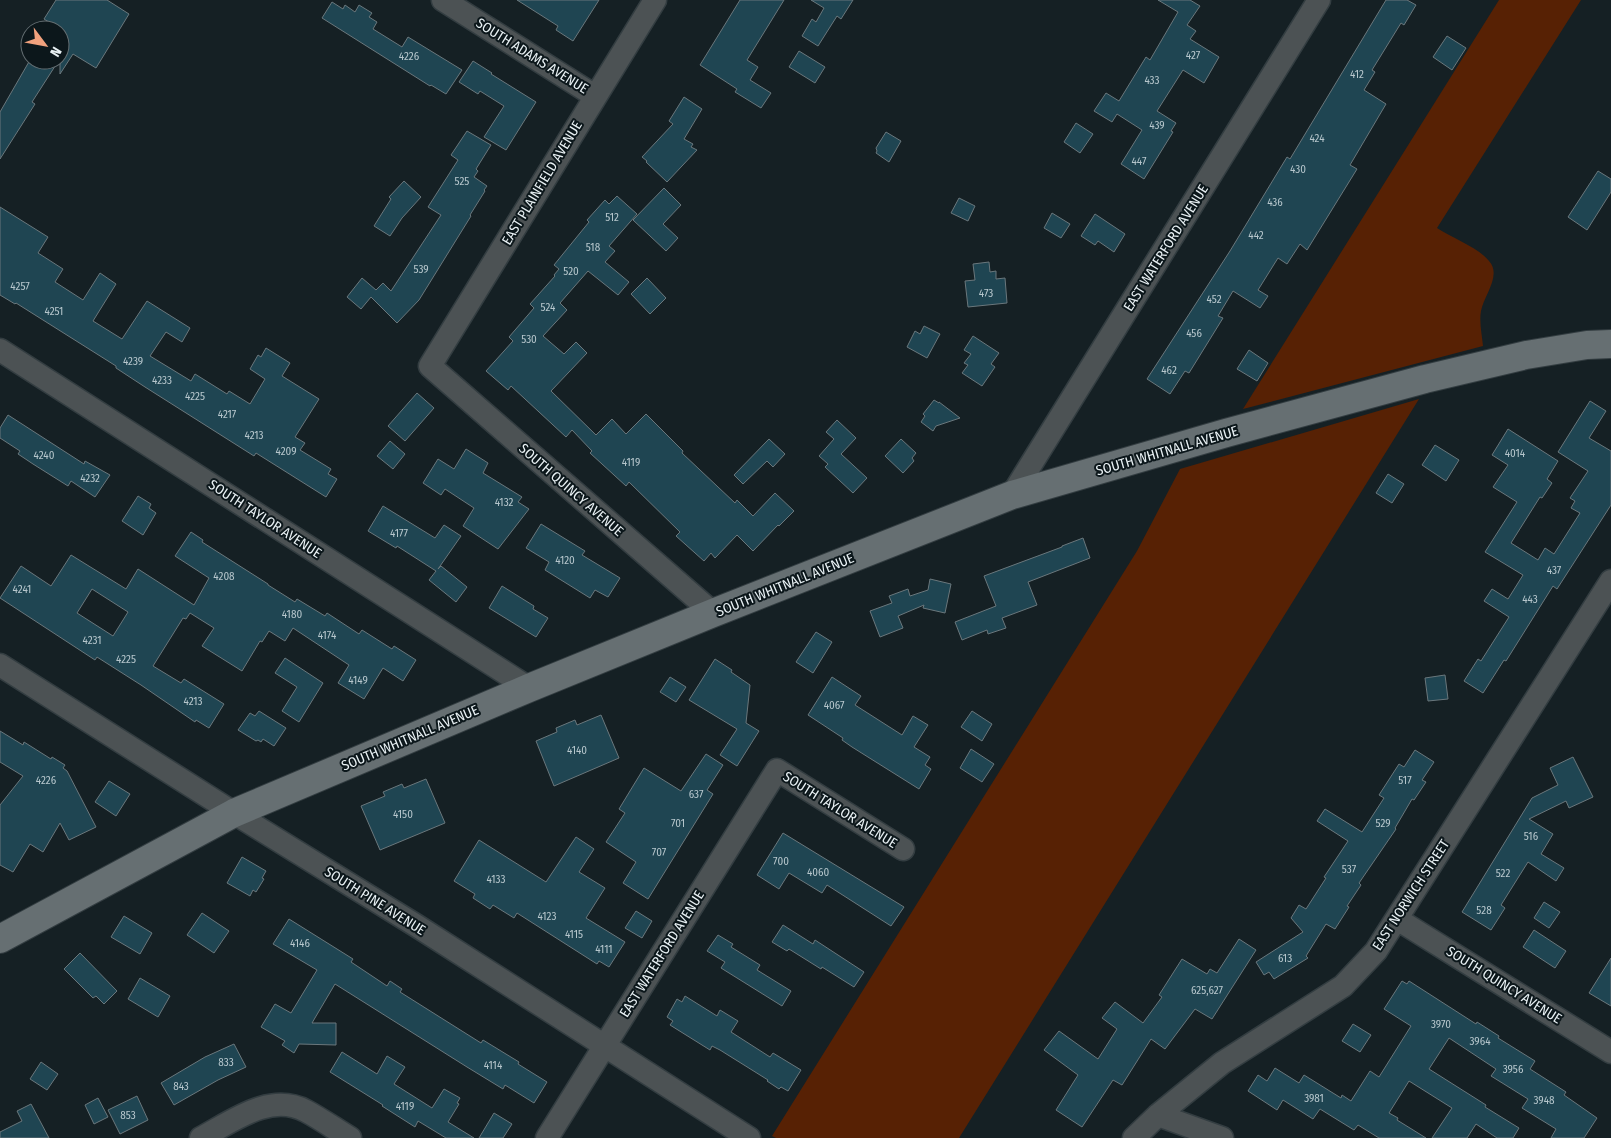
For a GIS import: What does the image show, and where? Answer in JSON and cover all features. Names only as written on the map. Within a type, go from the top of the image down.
[{"type":"street","name":"SOUTH ADAMS AVENUE","points":[[443,0],[595,96]]},
{"type":"street","name":"EAST PLAINFIELD AVENUE","points":[[430,366],[654,0]]},
{"type":"street","name":"EAST WATERFORD AVENUE","points":[[1012,495],[1319,0]]},
{"type":"street","name":"SOUTH WHITNALL AVENUE","points":[[0,939],[234,813],[529,688],[1012,495],[1425,379],[1526,355],[1587,345],[1611,344]]},
{"type":"street","name":"SOUTH TAYLOR AVENUE","points":[[0,350],[529,688]]},
{"type":"street","name":"SOUTH QUINCY AVENUE","points":[[430,366],[713,614]]},
{"type":"street","name":"EAST NORWICH STREET","points":[[1134,1138],[1158,1115],[1222,1062],[1343,986],[1376,951],[1611,581]]},
{"type":"street","name":"SOUTH PINE AVENUE","points":[[0,665],[749,1138]]},
{"type":"street","name":"EAST WATERFORD AVENUE","points":[[547,1138],[777,770]]},
{"type":"street","name":"SOUTH TAYLOR AVENUE","points":[[777,770],[903,849]]},
{"type":"street","name":"SOUTH QUINCY AVENUE","points":[[1397,919],[1611,1052]]},
{"type":"street","points":[[202,1138],[259,1108],[283,1104],[305,1110],[350,1138]]},
{"type":"street","points":[[1158,1115],[1222,1138]]},
{"type":"shaded area","points":[[1499,0],[1581,0],[1437,228],[1485,256],[1493,267],[1493,279],[1480,315],[1483,346],[1243,409]]},
{"type":"shaded area","points":[[1419,399],[959,1138],[776,1138],[772,1136],[1137,551],[1180,469]]},
{"type":"building","points":[[56,0],[107,0],[129,14],[96,68],[73,54],[70,59],[70,20],[44,19]]},
{"type":"building","points":[[517,0],[599,0],[573,41],[556,30],[558,26]]},
{"type":"building","points":[[740,0],[784,0],[747,60],[758,67],[750,80],[771,93],[761,108],[735,92],[737,89],[700,65]]},
{"type":"building","points":[[811,0],[853,0],[841,19],[837,16],[818,46],[802,36],[812,19],[816,22],[824,8]]},
{"type":"building","points":[[1158,0],[1190,0],[1200,6],[1187,25],[1196,31],[1190,39],[1219,57],[1204,83],[1183,70],[1157,111],[1176,123],[1171,131],[1173,132],[1144,179],[1121,164],[1142,130],[1117,114],[1112,122],[1094,111],[1106,93],[1119,101],[1146,57],[1150,60],[1178,12]]},
{"type":"building","points":[[1386,0],[1407,0],[1416,5],[1404,25],[1401,23],[1372,70],[1375,72],[1364,90],[1386,104],[1350,165],[1357,169],[1307,250],[1300,244],[1287,264],[1278,258],[1258,290],[1268,296],[1260,308],[1233,291],[1218,316],[1223,318],[1189,373],[1185,371],[1170,394],[1147,379],[1230,251],[1287,157],[1290,159]]},
{"type":"building","points":[[332,2],[343,9],[345,5],[355,12],[359,5],[372,13],[369,17],[377,22],[373,29],[402,47],[408,37],[462,70],[446,94],[430,86],[322,18]]},
{"type":"building","points":[[1447,36],[1466,48],[1452,70],[1433,57]]},
{"type":"building","points":[[799,51],[825,67],[815,83],[789,67]]},
{"type":"building","points":[[473,61],[536,102],[506,150],[484,137],[504,106],[480,91],[478,94],[459,82]]},
{"type":"building","points":[[24,70],[53,70],[32,102],[35,104],[0,159],[0,112]]},
{"type":"building","points":[[684,97],[702,109],[684,139],[693,144],[691,147],[697,150],[667,182],[642,157],[673,124],[669,121]]},
{"type":"building","points":[[1076,123],[1093,134],[1080,153],[1064,142]]},
{"type":"building","points":[[467,131],[491,145],[476,169],[478,171],[474,177],[487,186],[471,216],[419,300],[397,323],[371,297],[361,309],[347,297],[362,278],[376,290],[383,283],[391,291],[441,215],[428,207],[458,160],[451,155]]},
{"type":"building","points":[[886,132],[901,141],[889,162],[876,153],[876,148]]},
{"type":"building","points":[[1598,171],[1611,179],[1611,192],[1587,230],[1568,217]]},
{"type":"building","points":[[404,181],[421,197],[402,218],[390,236],[374,226],[391,199],[389,197]]},
{"type":"building","points":[[664,188],[681,205],[663,224],[678,238],[666,251],[633,220]]},
{"type":"building","points":[[617,196],[637,214],[609,246],[615,251],[605,262],[629,282],[618,295],[588,271],[560,303],[567,310],[543,336],[564,354],[576,342],[587,353],[551,391],[596,435],[612,419],[626,434],[646,414],[683,451],[682,453],[735,503],[737,500],[753,516],[775,493],[794,511],[753,551],[737,535],[715,558],[711,553],[704,561],[676,536],[680,532],[629,482],[626,486],[590,453],[592,451],[572,430],[566,437],[511,386],[508,390],[486,371],[513,341],[509,337],[534,308],[530,304],[555,276],[559,269],[554,265],[589,222],[587,220],[605,200],[609,204]]},
{"type":"building","points":[[959,198],[975,206],[968,221],[951,213]]},
{"type":"building","points":[[0,207],[48,237],[38,253],[63,269],[55,282],[83,300],[100,273],[116,284],[93,321],[122,339],[147,301],[190,328],[182,342],[166,332],[150,356],[191,381],[195,374],[227,394],[229,391],[250,404],[265,379],[250,369],[258,355],[261,357],[266,348],[290,363],[282,376],[319,399],[295,437],[305,443],[300,450],[331,469],[328,474],[337,479],[326,497],[256,453],[254,456],[145,387],[116,368],[116,366],[16,303],[0,295]]},
{"type":"building","points":[[1052,213],[1070,224],[1061,238],[1044,228]]},
{"type":"building","points":[[1095,214],[1125,234],[1114,252],[1098,241],[1095,245],[1081,236]]},
{"type":"building","points":[[989,262],[990,272],[996,271],[996,279],[1005,278],[1007,303],[968,307],[965,281],[975,280],[973,264]]},
{"type":"building","points":[[647,278],[666,298],[650,314],[631,294]]},
{"type":"building","points":[[924,326],[940,334],[927,358],[907,347],[915,331],[920,334]]},
{"type":"building","points":[[973,336],[999,353],[991,364],[995,367],[982,386],[962,373],[968,365],[964,363],[971,354],[964,350]]},
{"type":"building","points":[[1249,350],[1268,363],[1257,381],[1237,369]]},
{"type":"building","points":[[417,393],[434,408],[405,441],[388,426]]},
{"type":"building","points":[[934,400],[960,418],[936,426],[933,431],[921,422],[925,416],[923,414]]},
{"type":"building","points":[[1590,401],[1606,411],[1589,438],[1611,451],[1611,505],[1557,589],[1553,586],[1506,661],[1504,660],[1483,693],[1464,681],[1478,659],[1481,661],[1509,617],[1484,601],[1492,589],[1508,599],[1523,575],[1485,552],[1517,502],[1493,487],[1508,465],[1492,455],[1508,429],[1558,461],[1547,479],[1552,483],[1542,498],[1540,497],[1511,543],[1538,560],[1545,548],[1554,554],[1580,513],[1571,508],[1575,501],[1570,498],[1588,471],[1558,452]]},
{"type":"building","points":[[8,415],[84,464],[85,461],[110,475],[95,497],[71,481],[68,486],[18,454],[20,451],[0,438],[0,428]]},
{"type":"building","points":[[837,420],[856,438],[841,454],[867,478],[853,493],[825,467],[828,464],[819,456],[834,439],[826,432]]},
{"type":"building","points":[[769,439],[785,454],[773,467],[767,461],[743,484],[734,475]]},
{"type":"building","points":[[901,439],[916,453],[912,458],[914,461],[903,473],[885,456]]},
{"type":"building","points":[[390,441],[405,454],[393,469],[377,456]]},
{"type":"building","points":[[1435,445],[1459,460],[1446,481],[1422,465]]},
{"type":"building","points":[[466,449],[488,463],[483,473],[522,497],[518,502],[529,509],[498,549],[463,526],[474,508],[445,489],[441,495],[423,483],[438,459],[454,469]]},
{"type":"building","points":[[1388,474],[1404,484],[1392,503],[1376,493]]},
{"type":"building","points":[[138,496],[151,504],[149,508],[156,513],[143,535],[122,521]]},
{"type":"building","points":[[383,506],[435,538],[444,525],[461,536],[438,569],[441,566],[467,587],[456,602],[429,580],[436,571],[397,546],[396,548],[368,531]]},
{"type":"building","points":[[541,524],[585,551],[582,555],[620,578],[608,597],[595,590],[590,598],[545,570],[549,562],[526,548]]},
{"type":"building","points":[[191,532],[203,540],[202,542],[295,602],[297,599],[325,616],[327,613],[359,634],[362,630],[392,649],[394,646],[416,660],[403,681],[383,668],[364,699],[338,683],[349,665],[293,628],[285,641],[269,631],[262,642],[260,641],[242,671],[202,646],[214,628],[190,613],[186,619],[183,618],[153,666],[181,683],[184,679],[224,704],[209,728],[196,720],[195,722],[97,657],[95,660],[0,598],[21,566],[51,586],[71,555],[126,589],[138,569],[194,605],[209,578],[175,556]],"holes":[[[92,589],[128,612],[113,636],[77,613]]]},
{"type":"building","points":[[1083,538],[1090,558],[1028,582],[1037,605],[1002,618],[1006,628],[988,634],[987,630],[962,640],[955,622],[996,606],[984,576]]},
{"type":"building","points":[[930,579],[951,584],[945,613],[923,608],[924,605],[898,616],[903,628],[880,637],[870,611],[892,603],[889,596],[908,589],[910,596],[928,590]]},
{"type":"building","points":[[502,586],[534,606],[533,609],[548,618],[536,637],[489,608]]},
{"type":"building","points":[[816,632],[832,642],[813,673],[796,662]]},
{"type":"building","points":[[285,658],[323,683],[299,722],[282,711],[297,687],[275,673]]},
{"type":"building","points":[[715,659],[750,685],[746,723],[759,731],[737,766],[720,755],[737,729],[689,700]]},
{"type":"building","points":[[1445,675],[1448,699],[1428,701],[1425,678]]},
{"type":"building","points":[[670,677],[686,687],[676,702],[660,692]]},
{"type":"building","points":[[832,677],[861,696],[855,705],[902,735],[913,716],[928,725],[914,747],[930,757],[925,765],[931,769],[919,789],[852,747],[842,740],[843,738],[808,715]]},
{"type":"building","points":[[259,711],[286,728],[274,746],[263,739],[261,742],[256,741],[238,730],[250,713],[255,716]]},
{"type":"building","points":[[972,711],[992,724],[982,741],[961,727]]},
{"type":"building","points":[[601,715],[619,758],[554,786],[536,741],[557,732],[556,728],[575,720],[577,725]]},
{"type":"building","points":[[0,731],[23,745],[24,742],[51,759],[52,757],[65,765],[63,768],[67,771],[96,827],[69,840],[60,823],[43,852],[30,844],[13,872],[0,865],[0,805],[23,776],[0,762]]},
{"type":"building","points":[[971,749],[994,764],[982,782],[960,768]]},
{"type":"building","points":[[1415,750],[1434,762],[1422,780],[1426,782],[1414,800],[1412,799],[1396,829],[1359,883],[1361,885],[1335,929],[1326,924],[1306,956],[1308,958],[1274,979],[1269,972],[1264,975],[1256,962],[1303,932],[1291,918],[1299,905],[1306,909],[1326,878],[1324,877],[1348,841],[1317,821],[1325,809],[1362,832],[1384,798],[1379,795],[1399,764],[1404,767]]},
{"type":"building","points":[[706,754],[723,765],[707,790],[713,794],[648,899],[623,883],[636,862],[606,842],[625,813],[619,809],[644,768],[681,791]]},
{"type":"building","points":[[1573,757],[1593,797],[1569,808],[1566,801],[1529,819],[1553,834],[1541,854],[1564,868],[1556,881],[1528,862],[1501,905],[1505,908],[1491,930],[1462,912],[1532,798],[1558,785],[1550,768]]},
{"type":"building","points":[[426,779],[445,823],[380,850],[361,806],[385,796],[383,792],[402,784],[404,788]]},
{"type":"building","points":[[109,781],[130,794],[116,816],[95,802]]},
{"type":"building","points":[[783,833],[904,907],[891,926],[827,885],[822,893],[789,873],[779,889],[757,875]]},
{"type":"building","points":[[576,837],[594,849],[579,872],[605,888],[586,918],[625,942],[609,967],[599,961],[597,964],[517,913],[514,918],[493,905],[490,909],[473,898],[475,894],[454,881],[479,840],[546,882]]},
{"type":"building","points":[[242,857],[266,871],[262,878],[264,879],[256,892],[253,890],[250,896],[227,883]]},
{"type":"building","points":[[1544,902],[1560,912],[1549,928],[1534,918]]},
{"type":"building","points":[[636,911],[652,921],[642,938],[625,928]]},
{"type":"building","points":[[202,913],[229,931],[214,953],[187,935]]},
{"type":"building","points":[[124,916],[152,933],[140,954],[111,937]]},
{"type":"building","points":[[289,919],[353,959],[351,962],[387,986],[390,981],[402,989],[400,992],[481,1043],[483,1040],[519,1062],[518,1064],[547,1082],[534,1103],[505,1085],[503,1089],[335,984],[312,1023],[336,1023],[336,1045],[299,1044],[294,1053],[282,1045],[285,1041],[261,1027],[275,1004],[291,1013],[317,970],[273,944]]},
{"type":"building","points":[[783,925],[813,944],[815,940],[864,972],[854,987],[822,967],[821,969],[789,949],[787,951],[772,942]]},
{"type":"building","points":[[1534,930],[1566,951],[1555,968],[1523,947]]},
{"type":"building","points":[[718,935],[733,944],[731,947],[760,965],[757,970],[791,991],[782,1006],[721,968],[725,962],[707,951]]},
{"type":"building","points":[[1239,939],[1256,950],[1212,1019],[1195,1009],[1165,1049],[1151,1039],[1122,1085],[1113,1080],[1082,1127],[1056,1110],[1078,1075],[1044,1050],[1059,1031],[1098,1059],[1117,1029],[1102,1018],[1115,1002],[1143,1023],[1162,997],[1159,995],[1182,959],[1207,974],[1210,969],[1217,973]]},
{"type":"building","points":[[80,953],[117,991],[104,1004],[96,996],[93,998],[64,969]]},
{"type":"building","points":[[1611,958],[1611,1006],[1589,993]]},
{"type":"building","points":[[140,978],[170,996],[158,1017],[128,999]]},
{"type":"building","points":[[1402,981],[1407,984],[1409,981],[1476,1024],[1477,1022],[1499,1036],[1498,1038],[1535,1061],[1530,1069],[1566,1092],[1564,1095],[1597,1118],[1584,1138],[1551,1138],[1556,1129],[1522,1108],[1528,1099],[1491,1076],[1496,1069],[1449,1038],[1429,1069],[1519,1128],[1513,1138],[1497,1138],[1476,1124],[1467,1138],[1432,1138],[1452,1108],[1409,1081],[1389,1113],[1426,1138],[1379,1138],[1358,1125],[1354,1130],[1320,1109],[1313,1119],[1283,1100],[1277,1110],[1248,1091],[1258,1075],[1267,1081],[1275,1068],[1299,1083],[1304,1075],[1341,1098],[1342,1095],[1351,1101],[1370,1071],[1379,1077],[1411,1026],[1384,1009]]},
{"type":"building","points":[[685,996],[717,1016],[720,1010],[738,1021],[731,1032],[770,1057],[773,1053],[801,1070],[788,1091],[781,1087],[779,1089],[720,1050],[712,1046],[710,1050],[670,1025],[673,1021],[667,1017],[677,999],[682,1002]]},
{"type":"building","points":[[1353,1024],[1371,1035],[1360,1052],[1342,1041]]},
{"type":"building","points":[[234,1044],[246,1067],[218,1080],[174,1105],[161,1083],[205,1057]]},
{"type":"building","points":[[342,1052],[377,1074],[387,1056],[405,1067],[394,1084],[432,1108],[444,1089],[460,1098],[457,1103],[459,1104],[448,1122],[474,1138],[446,1138],[418,1121],[415,1127],[382,1106],[330,1072]]},
{"type":"building","points":[[41,1062],[58,1074],[47,1090],[30,1079]]},
{"type":"building","points":[[137,1096],[148,1120],[120,1134],[108,1110]]},
{"type":"building","points":[[98,1098],[108,1117],[94,1124],[85,1105]]},
{"type":"building","points":[[31,1104],[49,1138],[0,1138],[0,1132],[22,1121],[17,1111]]},
{"type":"building","points":[[494,1113],[512,1124],[503,1138],[479,1138]]}]
